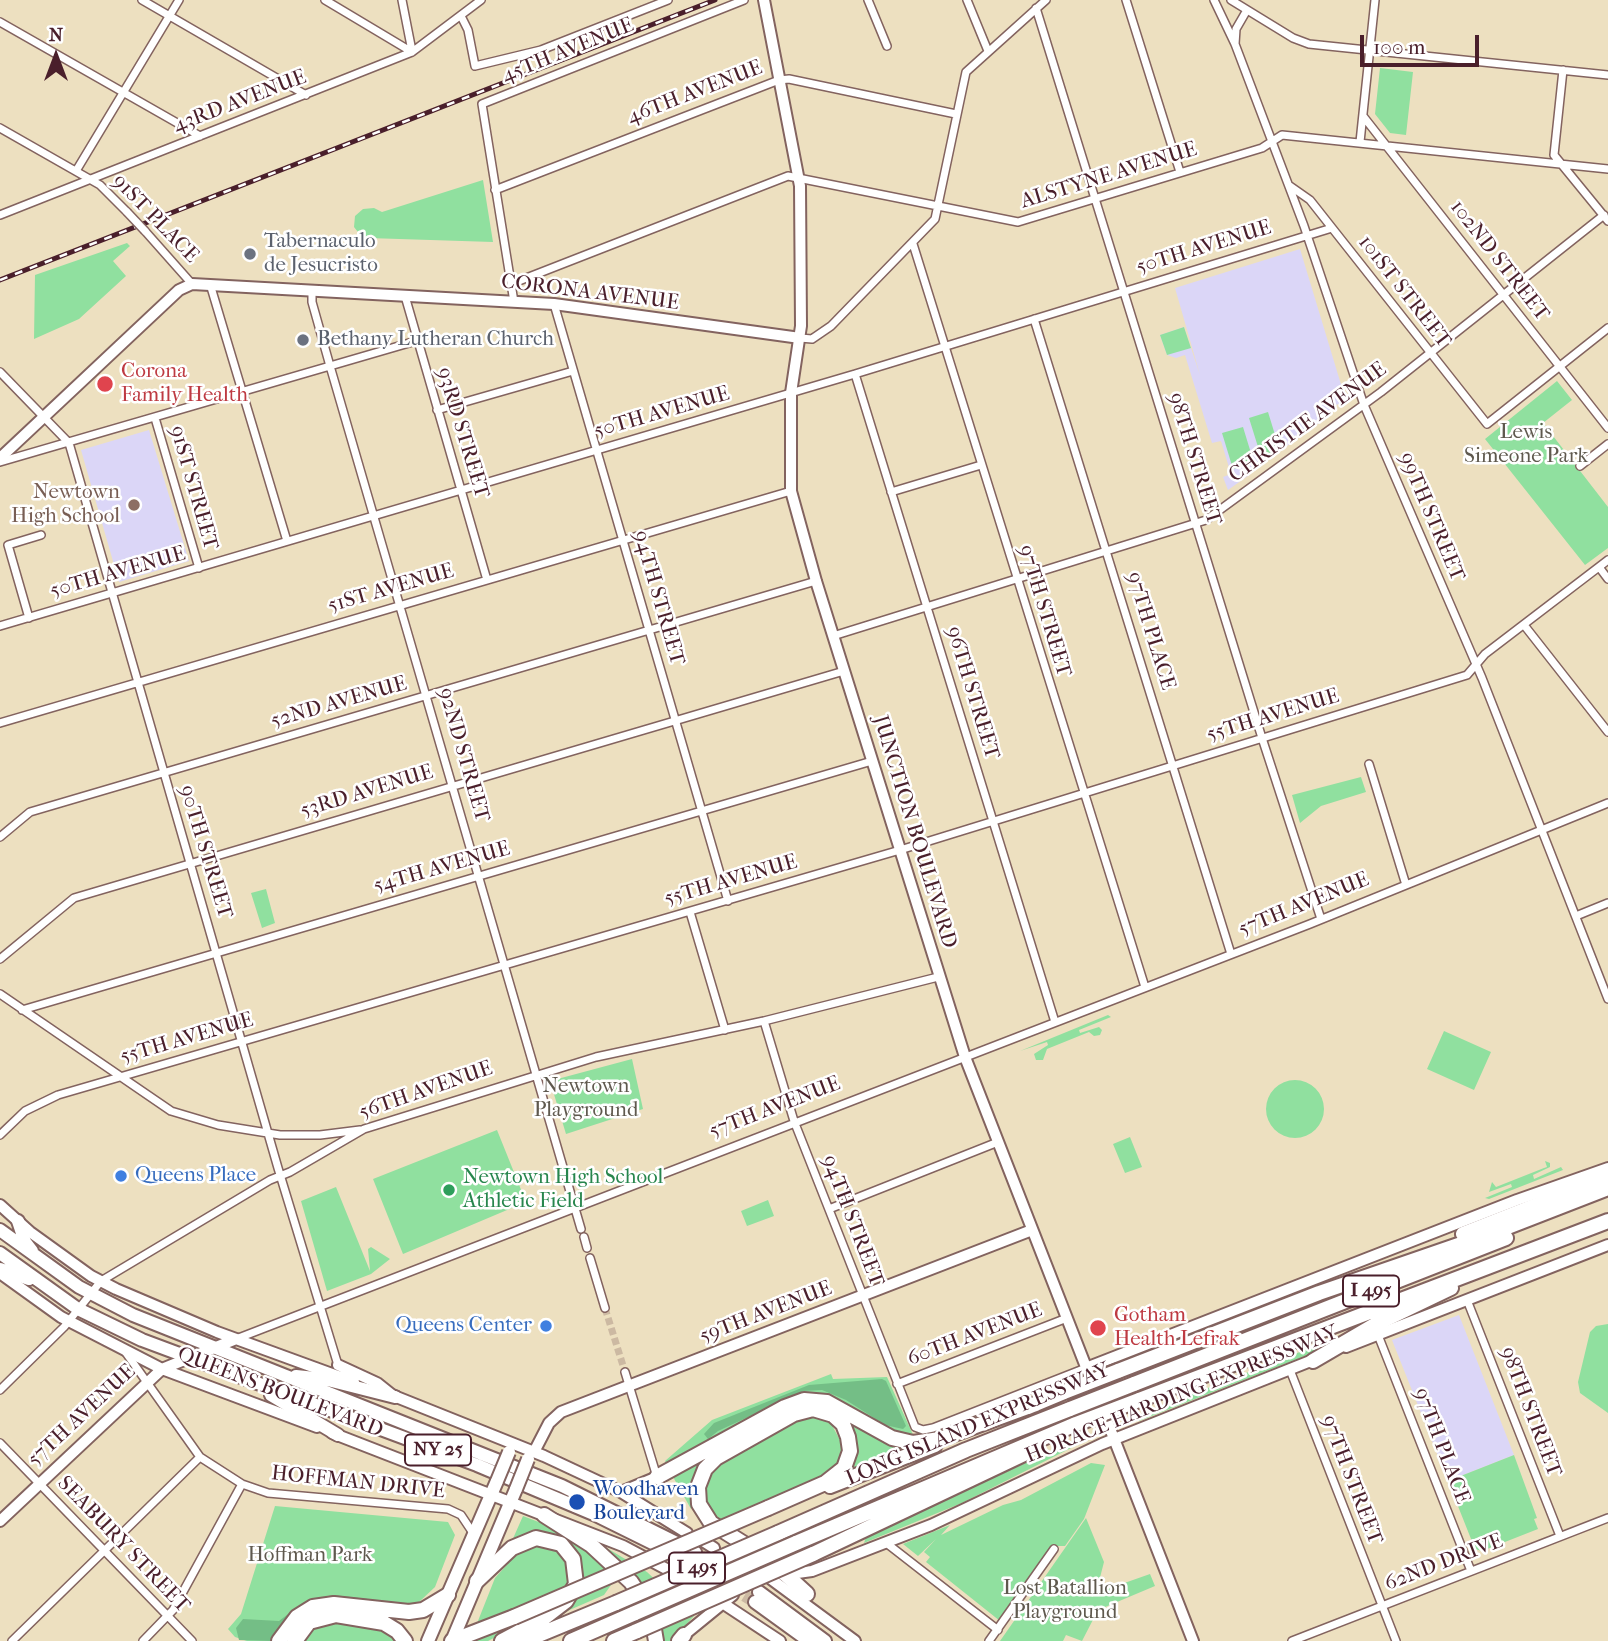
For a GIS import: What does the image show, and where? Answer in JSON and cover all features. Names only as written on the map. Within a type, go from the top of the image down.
[{"type":"highway","points":[[782,1502],[906,1457],[1608,1177]]},
{"type":"highway","points":[[1319,1293],[1487,1235],[1608,1188]]},
{"type":"highway","name":"LONG ISLAND EXPRESSWAY","points":[[524,1641],[965,1450],[1608,1198]]},
{"type":"highway","name":"LONG ISLAND EXPRESSWAY","points":[[571,1641],[1076,1424],[1608,1221]]},
{"type":"highway","points":[[1312,1361],[1378,1323],[1430,1300],[1481,1271]]},
{"type":"highway","points":[[657,1477],[785,1407],[804,1400],[827,1402],[885,1435],[913,1443],[940,1438],[1036,1404]]},
{"type":"highway","points":[[452,1641],[498,1623],[768,1508],[825,1483],[844,1468],[850,1451],[848,1437],[843,1424],[833,1415],[813,1409],[794,1414],[716,1458],[700,1480],[699,1504],[707,1519],[770,1560],[807,1594]]},
{"type":"highway","points":[[614,1641],[813,1554],[972,1480],[1023,1454],[1044,1437]]},
{"type":"highway","points":[[544,1516],[592,1545],[631,1582],[651,1612],[656,1641]]},
{"type":"highway","points":[[477,1581],[512,1548],[536,1538],[561,1544],[573,1559],[576,1584],[566,1601],[540,1621],[502,1641]]},
{"type":"highway","points":[[279,1641],[297,1618],[313,1607],[334,1604],[409,1612],[423,1610],[448,1595]]},
{"type":"highway","points":[[295,1641],[309,1622],[336,1615],[384,1623],[397,1631],[405,1641]]},
{"type":"highway","points":[[464,1641],[498,1623]]},
{"type":"main road","points":[[18,1221],[25,1242],[41,1262]]},
{"type":"main road","name":"QUEENS BOULEVARD","points":[[0,1230],[41,1262],[90,1294],[151,1324],[562,1486],[699,1546]]},
{"type":"main road","name":"QUEENS BOULEVARD","points":[[0,1253],[36,1282],[78,1309],[142,1340],[477,1465],[596,1515],[682,1558]]},
{"type":"main road","points":[[0,1271],[36,1282]]},
{"type":"main road","points":[[234,1375],[338,1435]]},
{"type":"main road","points":[[284,1375],[324,1379],[395,1397]]},
{"type":"main road","points":[[428,1641],[510,1448]]},
{"type":"main road","points":[[452,1641],[531,1456]]},
{"type":"main road","points":[[809,1641],[757,1597],[825,1641]]},
{"type":"street","points":[[142,0],[306,95]]},
{"type":"street","points":[[76,171],[179,0]]},
{"type":"street","points":[[325,0],[412,52]]},
{"type":"street","points":[[402,0],[412,52]]},
{"type":"street","name":"43RD AVENUE","points":[[0,215],[412,52],[481,0]]},
{"type":"street","points":[[461,16],[468,30],[475,66],[541,50],[668,0]]},
{"type":"street","name":"45TH AVENUE","points":[[495,190],[482,104],[744,0]]},
{"type":"street","name":"JUNCTION BOULEVARD","points":[[764,0],[798,177],[800,338],[791,393],[791,491],[833,636],[965,1057],[1193,1641]]},
{"type":"street","points":[[868,0],[887,46]]},
{"type":"street","points":[[967,0],[988,51]]},
{"type":"street","name":"CORONA AVENUE","points":[[192,284],[554,304],[812,339],[831,326],[935,219],[940,207],[965,72],[1046,0]]},
{"type":"street","points":[[1126,0],[1180,172]]},
{"type":"street","name":"99TH STREET","points":[[1214,0],[1235,44],[1273,141],[1307,234],[1363,405],[1476,664],[1608,999]]},
{"type":"street","points":[[1231,0],[1293,38],[1309,44],[1608,75]]},
{"type":"street","points":[[1360,142],[1376,0]]},
{"type":"street","name":"98TH STREET","points":[[1036,8],[1262,738],[1321,919]]},
{"type":"street","points":[[1235,44],[1236,29],[1247,10]]},
{"type":"street","points":[[0,22],[200,136]]},
{"type":"street","points":[[1563,70],[1554,155],[1606,218]]},
{"type":"street","name":"46TH AVENUE","points":[[495,190],[779,80],[789,79],[956,114]]},
{"type":"street","name":"102ND STREET","points":[[1363,116],[1608,428]]},
{"type":"street","name":"91ST PLACE","points":[[0,128],[100,185],[192,284]]},
{"type":"street","name":"ALSTYNE AVENUE","points":[[511,284],[789,176],[1018,222],[1262,148],[1282,135],[1608,169]]},
{"type":"street","name":"101ST STREET","points":[[1289,185],[1310,200],[1487,424],[1559,366]]},
{"type":"street","points":[[495,190],[514,302]]},
{"type":"street","name":"CHRISTIE AVENUE","points":[[833,636],[1017,581],[1206,520],[1363,405],[1606,218]]},
{"type":"street","name":"50TH AVENUE","points":[[0,626],[855,374],[1332,228]]},
{"type":"street","name":"97TH STREET","points":[[913,244],[1145,988]]},
{"type":"street","points":[[0,460],[179,290],[192,284]]},
{"type":"street","name":"91ST PLACE","points":[[210,284],[287,541]]},
{"type":"street","name":"92ND STREET","points":[[312,291],[312,302],[330,366],[587,1248]]},
{"type":"street","name":"93RD STREET","points":[[405,296],[487,580]]},
{"type":"street","name":"94TH STREET","points":[[554,304],[729,901]]},
{"type":"street","name":"97TH PLACE","points":[[1034,319],[1231,954]]},
{"type":"street","points":[[1559,366],[1608,328]]},
{"type":"street","points":[[0,460],[69,443],[416,341]]},
{"type":"street","points":[[437,410],[573,371]]},
{"type":"street","name":"90TH STREET","points":[[0,372],[69,443],[241,1042],[338,1365]]},
{"type":"street","name":"96TH STREET","points":[[855,374],[1055,1022]]},
{"type":"street","name":"91ST STREET","points":[[155,418],[199,568]]},
{"type":"street","points":[[1580,466],[1608,444]]},
{"type":"street","points":[[891,492],[981,465]]},
{"type":"street","name":"51ST AVENUE","points":[[0,723],[401,603],[791,491]]},
{"type":"street","points":[[29,618],[8,545],[41,535]]},
{"type":"street","name":"55TH AVENUE","points":[[0,1135],[25,1111],[43,1101],[900,850],[1467,675],[1476,664],[1608,560]]},
{"type":"street","points":[[1599,567],[1608,579]]},
{"type":"street","name":"52ND AVENUE","points":[[0,837],[30,812],[816,580]]},
{"type":"street","points":[[1524,625],[1608,732]]},
{"type":"street","name":"53RD AVENUE","points":[[0,959],[74,898],[453,784],[844,671]]},
{"type":"street","name":"54TH AVENUE","points":[[22,1010],[872,761]]},
{"type":"street","points":[[1369,764],[1406,885]]},
{"type":"street","name":"57TH AVENUE","points":[[0,1521],[147,1381],[162,1369],[188,1357],[794,1121],[1145,988],[1608,803]]},
{"type":"street","points":[[1576,916],[1608,903]]},
{"type":"street","points":[[690,912],[725,1030]]},
{"type":"street","name":"56TH AVENUE","points":[[0,1390],[69,1322],[101,1281],[364,1129],[596,1057],[764,1021],[938,977]]},
{"type":"street","points":[[0,995],[171,1111],[218,1125],[268,1133],[320,1135],[364,1129]]},
{"type":"street","name":"94TH STREET","points":[[764,1021],[794,1121],[897,1384],[918,1429],[933,1428],[1086,1368]]},
{"type":"street","points":[[829,1209],[998,1142]]},
{"type":"street","points":[[1086,1368],[1526,1196],[1608,1168]]},
{"type":"street","name":"QUEENS BOULEVARD","points":[[0,1205],[101,1281],[158,1309],[395,1397],[510,1448],[621,1492],[687,1533]]},
{"type":"street","name":"59TH AVENUE","points":[[531,1456],[553,1417],[1032,1230]]},
{"type":"street","name":"HORACE HARDING EXPRESSWAY","points":[[681,1639],[722,1602],[760,1581],[812,1571],[956,1514],[1114,1439],[1608,1245]]},
{"type":"street","points":[[590,1258],[605,1308]]},
{"type":"street","name":"QUEENS BOULEVARD","points":[[0,1271],[69,1322],[162,1369],[623,1546],[722,1602],[780,1641]]},
{"type":"street","name":"98TH STREET","points":[[1467,1300],[1560,1536]]},
{"type":"street","name":"60TH AVENUE","points":[[897,1384],[1067,1318]]},
{"type":"street","name":"97TH PLACE","points":[[1378,1335],[1471,1571]]},
{"type":"street","name":"HOFFMAN DRIVE","points":[[123,1350],[200,1457],[242,1483],[274,1494],[448,1509],[461,1515],[473,1533]]},
{"type":"street","points":[[338,1365],[377,1382],[395,1397]]},
{"type":"street","name":"97TH STREET","points":[[1290,1370],[1396,1641]]},
{"type":"street","points":[[621,1492],[657,1477],[625,1372]]},
{"type":"street","name":"SEABURY STREET","points":[[0,1443],[192,1641]]},
{"type":"street","points":[[12,1641],[200,1457]]},
{"type":"street","points":[[143,1641],[168,1616],[242,1483]]},
{"type":"street","name":"62ND DRIVE","points":[[1292,1641],[1608,1518]]},
{"type":"street","points":[[885,1542],[998,1630]]},
{"type":"street","name":"QUEENS BOULEVARD","points":[[699,1546],[714,1548]]},
{"type":"street","points":[[989,1641],[1054,1549]]},
{"type":"street","points":[[812,1571],[804,1582],[807,1594],[841,1630]]},
{"type":"street","points":[[771,1579],[855,1641]]},
{"type":"shaded area","points":[[1300,249],[1346,401],[1331,407],[1333,413],[1259,466],[1247,470],[1249,475],[1228,490],[1223,477],[1231,474],[1221,441],[1212,443],[1185,355],[1176,358],[1167,355],[1160,335],[1184,327],[1200,375],[1175,288]]},
{"type":"shaded area","name":"Newtown High School","points":[[149,430],[189,561],[119,582],[81,450]]},
{"type":"shaded area","points":[[1459,1315],[1514,1455],[1448,1481],[1392,1340]]},
{"type":"green space","points":[[1380,68],[1413,72],[1406,135],[1390,133],[1375,114]]},
{"type":"green space","points":[[483,180],[493,242],[368,238],[361,236],[354,227],[355,216],[363,209],[374,208],[382,212]]},
{"type":"green space","points":[[127,243],[130,246],[113,261],[126,276],[79,319],[34,339],[35,275]]},
{"type":"green space","points":[[1184,327],[1191,348],[1167,355],[1160,335]]},
{"type":"green space","name":"Lewis Simeone Park","points":[[1557,381],[1572,400],[1543,423],[1608,507],[1608,548],[1585,565],[1485,439]]},
{"type":"green space","points":[[1268,412],[1280,451],[1263,463],[1249,418]]},
{"type":"green space","points":[[1243,427],[1254,463],[1233,469],[1222,433]]},
{"type":"green space","points":[[1361,777],[1366,792],[1321,806],[1300,823],[1292,795]]},
{"type":"green space","points":[[266,889],[275,923],[262,928],[251,893]]},
{"type":"green space","points":[[1108,1015],[1111,1017],[1079,1030],[1080,1033],[1099,1027],[1102,1030],[1100,1035],[1094,1036],[1089,1032],[1047,1049],[1043,1060],[1036,1060],[1034,1054],[1048,1045],[1047,1042],[1020,1051]]},
{"type":"green space","points":[[1444,1031],[1491,1052],[1474,1090],[1427,1069]]},
{"type":"green space","name":"Newtown Playground","points":[[632,1059],[643,1109],[566,1134],[550,1081]]},
{"type":"green space","points":[[1295,1080],[1306,1082],[1319,1093],[1324,1109],[1322,1120],[1311,1133],[1295,1138],[1284,1136],[1271,1125],[1266,1109],[1268,1098],[1279,1085]]},
{"type":"green space","name":"Newtown High School Athletic Field","points":[[497,1130],[526,1202],[403,1254],[373,1179]]},
{"type":"green space","points":[[1130,1137],[1142,1167],[1125,1173],[1113,1144]]},
{"type":"green space","points":[[1545,1161],[1550,1163],[1550,1167],[1533,1175],[1534,1179],[1561,1167],[1563,1170],[1489,1199],[1485,1198],[1512,1187],[1511,1184],[1489,1192],[1492,1182],[1496,1187],[1547,1167]]},
{"type":"green space","points":[[336,1187],[370,1271],[368,1249],[371,1247],[390,1259],[371,1274],[327,1291],[301,1201]]},
{"type":"green space","points":[[768,1200],[774,1216],[747,1226],[741,1211]]},
{"type":"green space","points":[[1608,1324],[1608,1413],[1580,1393],[1578,1382],[1590,1332],[1596,1326]]},
{"type":"green space","points":[[1346,1334],[1310,1354],[1139,1421],[1136,1416]]},
{"type":"green space","points":[[831,1374],[833,1379],[887,1377],[914,1437],[904,1437],[834,1399],[805,1394],[667,1466],[665,1461],[712,1420]]},
{"type":"green space","points":[[882,1379],[886,1381],[906,1426],[903,1429],[885,1425],[846,1400],[822,1390],[804,1391],[718,1431],[708,1439],[704,1434],[714,1423],[809,1385]]},
{"type":"green space","points":[[820,1414],[836,1425],[833,1427],[842,1444],[841,1456],[834,1468],[822,1477],[766,1500],[722,1523],[710,1515],[703,1505],[705,1476],[714,1463],[788,1419]]},
{"type":"green space","points":[[844,1415],[890,1446],[895,1443],[904,1448],[850,1470]]},
{"type":"green space","points":[[1081,1437],[1079,1444],[962,1503],[864,1543],[866,1537]]},
{"type":"green space","points":[[1514,1455],[1537,1518],[1534,1519],[1538,1529],[1482,1551],[1475,1549],[1448,1481]]},
{"type":"green space","points":[[706,1456],[692,1494],[691,1509],[672,1475]]},
{"type":"green space","points":[[1091,1463],[1105,1465],[1084,1519],[1065,1546],[1053,1546],[1000,1621],[926,1562],[930,1557],[924,1552],[936,1539],[918,1556],[903,1544],[950,1525],[941,1535],[1003,1505],[1021,1500]]},
{"type":"green space","name":"Hoffman Park","points":[[275,1506],[448,1522],[455,1535],[435,1587],[418,1603],[402,1606],[360,1603],[274,1641],[247,1641],[235,1637],[228,1629],[241,1614]]},
{"type":"green space","points":[[523,1516],[570,1534],[618,1575],[604,1595],[565,1612],[561,1609],[577,1591],[569,1544],[553,1533],[535,1532],[511,1543]]},
{"type":"green space","name":"Lost Batallion Playground","points":[[1086,1518],[1104,1562],[1096,1593],[1150,1574],[1155,1586],[1098,1610],[1082,1641],[1066,1635],[1063,1641],[1000,1641]]},
{"type":"green space","points":[[553,1543],[568,1560],[570,1580],[543,1612],[488,1641],[470,1641],[495,1578],[512,1559],[513,1552],[525,1544]]},
{"type":"green space","points":[[605,1547],[647,1572],[694,1616],[671,1641],[660,1641],[654,1600],[602,1548]]},
{"type":"green space","points":[[333,1595],[411,1604],[276,1635],[272,1641],[239,1640],[236,1628],[243,1619],[279,1621],[304,1602]]},
{"type":"green space","points":[[331,1620],[382,1627],[399,1641],[298,1641],[305,1629]]},
{"type":"tunnel","points":[[605,1308],[625,1372]]},
{"type":"tunnel","points":[[695,1552],[759,1592]]},
{"type":"tunnel","points":[[683,1558],[755,1602]]},
{"type":"railway","points":[[0,280],[715,0]]},
{"type":"place","name":"Tabernaculo de Jesucristo","points":[[250,254]]},
{"type":"place","name":"Bethany Lutheran Church","points":[[303,340]]},
{"type":"place","name":"Corona Family Health","points":[[105,384]]},
{"type":"place","name":"Newtown High School","points":[[134,505]]},
{"type":"place","name":"Queens Place","points":[[121,1176]]},
{"type":"place","name":"Newtown High School Athletic Field","points":[[449,1190]]},
{"type":"place","name":"Queens Center","points":[[546,1326]]},
{"type":"place","name":"Gotham Health Lefrak","points":[[1098,1328]]},
{"type":"place","name":"Woodhaven Boulevard","points":[[577,1502]]}]
